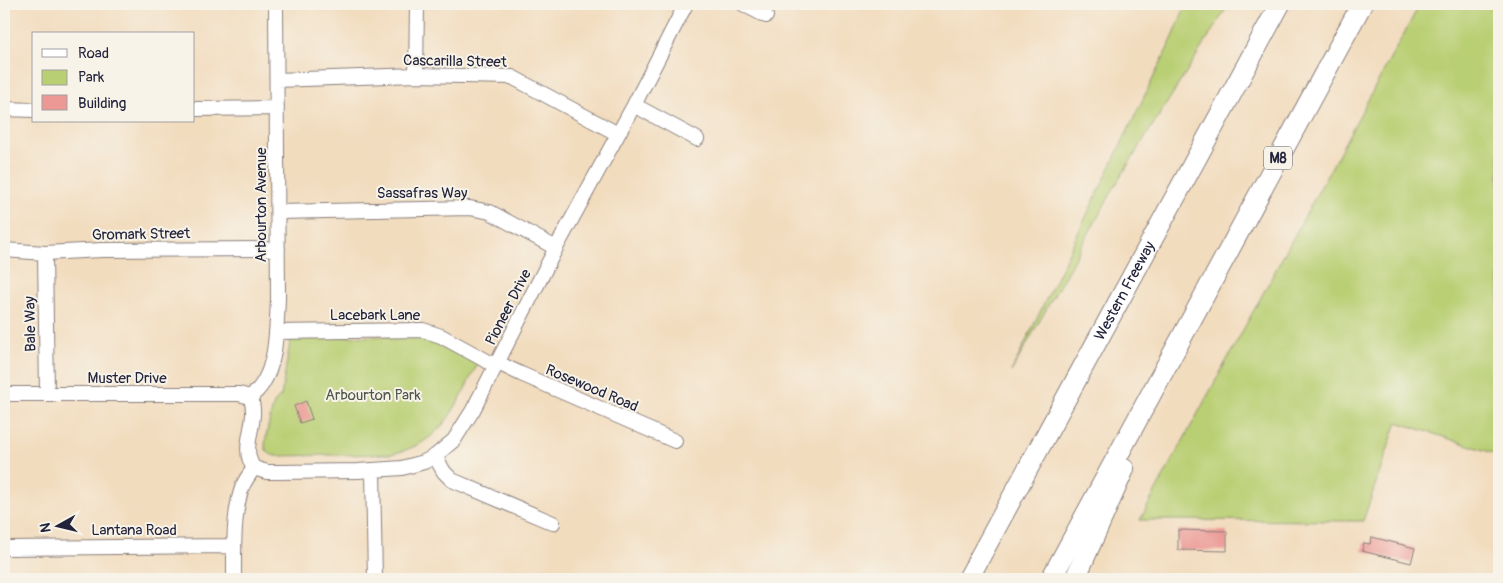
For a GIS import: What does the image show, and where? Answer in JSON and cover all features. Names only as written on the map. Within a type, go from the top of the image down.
[{"type":"highway","name":"Western Freeway","points":[[968,579],[1280,4]]},
{"type":"highway","name":"M8","points":[[1051,579],[1362,4]]},
{"type":"highway","points":[[955,579],[1119,300]]},
{"type":"highway","points":[[1075,579],[1194,312]]},
{"type":"street","name":"Arbourton Avenue","points":[[250,397],[257,393],[267,378],[276,332],[278,299],[278,80],[276,4]]},
{"type":"street","points":[[416,75],[417,4]]},
{"type":"street","points":[[743,4],[766,16]]},
{"type":"street","name":"Pioneer Drive","points":[[254,468],[268,472],[278,472],[373,471],[408,467],[435,456],[454,440],[473,410],[556,248],[634,105],[681,6]]},
{"type":"street","name":"Cascarilla Street","points":[[278,80],[416,75],[512,77],[618,134]]},
{"type":"street","points":[[634,105],[697,139]]},
{"type":"street","points":[[195,108],[277,108]]},
{"type":"street","points":[[4,109],[32,110]]},
{"type":"street","name":"Sassafras Way","points":[[278,212],[470,208],[490,212],[556,248]]},
{"type":"street","name":"Gromark Street","points":[[4,250],[45,253],[102,250],[278,249]]},
{"type":"street","name":"Bale Way","points":[[45,253],[47,394]]},
{"type":"street","name":"Lacebark Lane","points":[[276,332],[423,330],[441,336],[497,364]]},
{"type":"street","name":"Rosewood Road","points":[[497,364],[675,441]]},
{"type":"street","name":"Muster Drive","points":[[4,394],[239,394],[250,397]]},
{"type":"street","points":[[234,579],[234,546],[238,504],[242,487],[254,468],[248,455],[254,416],[250,397]]},
{"type":"street","points":[[435,456],[444,472],[452,480],[553,523]]},
{"type":"street","points":[[373,471],[375,579]]},
{"type":"street","name":"Lantana Road","points":[[4,548],[234,546]]},
{"type":"green space","points":[[1186,4],[1229,4],[1118,181],[1011,372],[1174,35]]},
{"type":"green space","points":[[1420,4],[1499,4],[1499,455],[1397,422],[1363,521],[1140,520]]},
{"type":"green space","name":"Arbourton Park","points":[[429,336],[479,361],[447,420],[424,441],[409,449],[391,454],[276,456],[267,452],[265,446],[267,430],[274,405],[281,396],[291,337]]},
{"type":"building","points":[[306,401],[312,419],[300,423],[294,406]]},
{"type":"building","points":[[1178,530],[1227,531],[1227,551],[1178,550]]},
{"type":"building","points":[[1372,537],[1415,548],[1411,563],[1362,551],[1364,543],[1370,544]]}]
